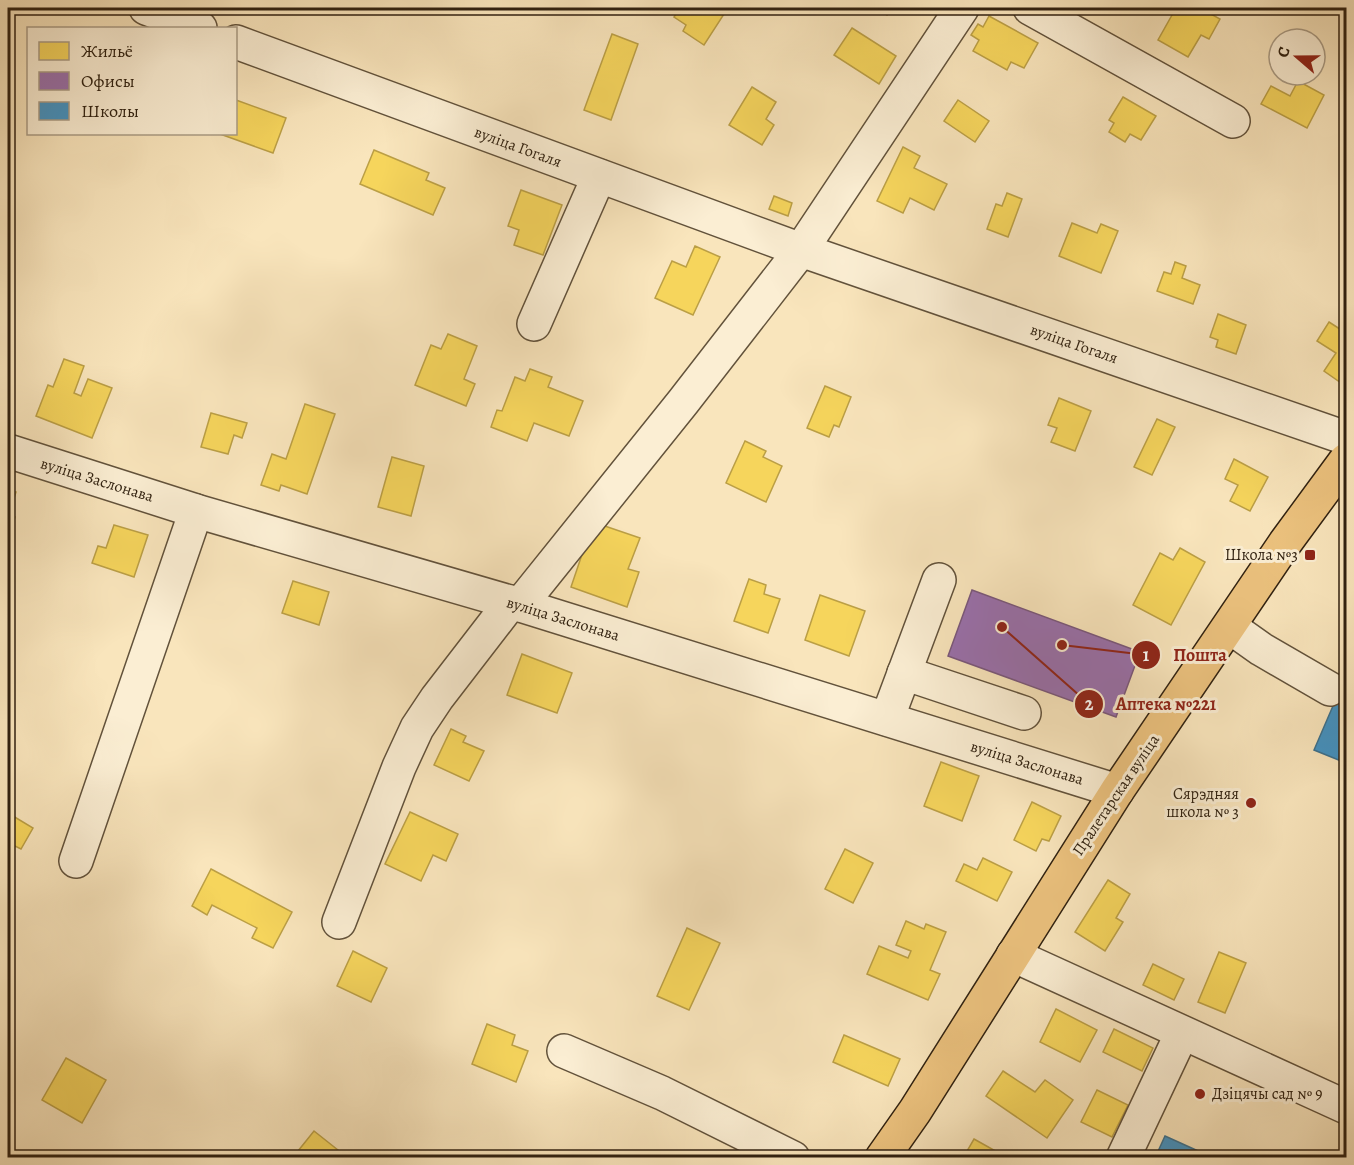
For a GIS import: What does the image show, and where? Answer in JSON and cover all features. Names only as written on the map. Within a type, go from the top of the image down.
[{"type":"main road","name":"Пралетарская вуліца","points":[[882,1158],[915,1112],[1117,791],[1285,543],[1347,460]]},
{"type":"street","points":[[146,8],[197,27]]},
{"type":"street","points":[[339,922],[399,767],[417,728],[437,698],[683,402],[801,250],[962,8]]},
{"type":"street","points":[[1030,8],[1233,121]]},
{"type":"street","name":"вуліца Гогаля","points":[[237,42],[801,250],[1347,438]]},
{"type":"street","points":[[534,324],[599,176]]},
{"type":"street","name":"вуліца Заслонава","points":[[8,451],[196,511],[515,604],[1117,791]]},
{"type":"street","points":[[76,861],[196,511]]},
{"type":"street","points":[[887,719],[939,580]]},
{"type":"street","points":[[1230,627],[1261,649],[1330,689]]},
{"type":"street","points":[[904,673],[1024,714]]},
{"type":"street","points":[[1013,955],[1347,1107]]},
{"type":"street","points":[[1123,1158],[1182,1033]]},
{"type":"street","points":[[564,1051],[662,1093],[793,1158]]},
{"type":"building: Жильё","points":[[680,8],[722,8],[726,11],[704,45],[683,31],[686,25],[674,17]]},
{"type":"building: Жильё","points":[[876,8],[893,8],[887,15]]},
{"type":"building: Жильё","points":[[1176,8],[1186,8],[1192,11],[1194,8],[1200,8],[1220,19],[1209,39],[1201,35],[1188,57],[1158,40]]},
{"type":"building: Жильё","points":[[989,16],[1038,43],[1024,68],[1011,62],[1007,70],[973,51],[979,40],[971,35],[978,24],[983,27]]},
{"type":"building: Жильё","points":[[852,28],[896,56],[879,84],[834,55]]},
{"type":"building: Жильё","points":[[612,34],[638,44],[611,120],[584,110]]},
{"type":"building: Жильё","points":[[752,87],[776,102],[766,119],[774,125],[762,145],[729,125]]},
{"type":"building: Жильё","points":[[1270,87],[1290,96],[1295,87],[1309,87],[1324,95],[1307,128],[1261,104]]},
{"type":"building: Жильё","points":[[1123,97],[1156,116],[1141,140],[1130,134],[1125,142],[1109,132],[1114,123],[1109,120]]},
{"type":"building: Жильё","points":[[237,100],[286,118],[273,153],[223,135],[237,135]]},
{"type":"building: Жильё","points":[[958,100],[989,121],[975,142],[944,121]]},
{"type":"building: Жильё","points":[[903,147],[920,156],[914,168],[947,184],[934,210],[910,198],[903,213],[877,201]]},
{"type":"building: Жильё","points":[[374,150],[429,173],[426,180],[445,188],[433,215],[360,184]]},
{"type":"building: Жильё","points":[[521,190],[562,205],[543,255],[514,245],[519,230],[508,226]]},
{"type":"building: Жильё","points":[[1007,193],[1022,199],[1008,237],[987,229],[996,204],[1002,206]]},
{"type":"building: Жильё","points":[[774,196],[792,203],[788,216],[769,209]]},
{"type":"building: Жильё","points":[[1072,223],[1097,233],[1101,224],[1118,231],[1101,273],[1059,256]]},
{"type":"building: Жильё","points":[[695,246],[720,257],[693,315],[655,298],[672,261],[686,267]]},
{"type":"building: Жильё","points":[[1175,262],[1186,266],[1182,278],[1200,285],[1193,304],[1157,291],[1164,272],[1171,274]]},
{"type":"building: Жильё","points":[[1218,314],[1246,325],[1236,354],[1216,347],[1218,340],[1210,337]]},
{"type":"building: Жильё","points":[[1329,322],[1346,333],[1346,382],[1344,385],[1324,371],[1336,353],[1317,341]]},
{"type":"building: Жильё","points":[[448,334],[477,346],[464,379],[475,384],[466,406],[415,385],[431,345],[441,349]]},
{"type":"building: Жильё","points":[[64,359],[84,366],[74,393],[81,396],[88,379],[112,388],[92,438],[36,416],[48,385],[53,387]]},
{"type":"building: Жильё","points":[[530,369],[552,377],[548,387],[583,401],[569,436],[534,423],[527,441],[491,427],[497,410],[502,411],[515,377],[525,381]]},
{"type":"building: Жильё","points":[[825,386],[851,397],[839,427],[834,425],[829,437],[807,428]]},
{"type":"building: Жильё","points":[[1059,398],[1091,411],[1075,451],[1051,442],[1057,428],[1048,425]]},
{"type":"building: Жильё","points":[[305,404],[335,414],[307,494],[281,485],[279,491],[261,485],[272,454],[286,459]]},
{"type":"building: Жильё","points":[[211,413],[247,423],[242,438],[234,435],[228,454],[201,447]]},
{"type":"building: Жильё","points":[[1157,419],[1175,427],[1152,475],[1134,467]]},
{"type":"building: Жильё","points":[[745,441],[766,451],[763,457],[782,466],[766,502],[726,483]]},
{"type":"building: Жильё","points":[[392,457],[424,466],[411,516],[378,507]]},
{"type":"building: Жильё","points":[[1234,459],[1268,477],[1250,511],[1230,501],[1238,485],[1225,479]]},
{"type":"building: Жильё","points":[[8,490],[16,492],[9,514],[15,517],[10,533],[8,532]]},
{"type":"building: Жильё","points":[[593,522],[640,538],[628,569],[639,572],[627,607],[571,587]]},
{"type":"building: Жильё","points":[[114,525],[148,535],[134,577],[92,563],[98,546],[106,548]]},
{"type":"building: Жильё","points":[[1180,548],[1205,562],[1171,625],[1133,605],[1160,553],[1173,560]]},
{"type":"building: Жильё","points":[[749,579],[766,585],[764,594],[780,599],[768,633],[734,621]]},
{"type":"building: Жильё","points":[[293,581],[329,592],[319,625],[282,613]]},
{"type":"building: Жильё","points":[[820,595],[865,611],[849,656],[805,640]]},
{"type":"building: Жильё","points":[[522,654],[572,673],[557,713],[507,695]]},
{"type":"building: Жильё","points":[[451,729],[466,736],[463,742],[484,751],[469,781],[434,765]]},
{"type":"building: Жильё","points":[[941,762],[979,776],[962,821],[924,806]]},
{"type":"building: Жильё","points":[[1032,802],[1061,816],[1049,841],[1042,839],[1036,851],[1014,840]]},
{"type":"building: Жильё","points":[[410,812],[458,834],[446,861],[433,855],[421,881],[385,864]]},
{"type":"building: Жильё","points":[[8,813],[33,828],[21,849],[15,846],[8,859]]},
{"type":"building: Жильё","points":[[845,849],[873,863],[853,903],[825,889]]},
{"type":"building: Жильё","points":[[983,858],[1012,872],[997,901],[956,881],[964,864],[977,870]]},
{"type":"building: Жильё","points":[[211,869],[292,912],[273,948],[252,938],[257,928],[212,905],[207,915],[192,906]]},
{"type":"building: Жильё","points":[[1108,880],[1130,894],[1116,918],[1123,922],[1105,951],[1075,932]]},
{"type":"building: Жильё","points":[[906,921],[924,929],[926,924],[946,932],[930,970],[940,974],[928,1000],[867,974],[879,946],[908,958],[911,951],[896,945]]},
{"type":"building: Жильё","points":[[687,928],[720,943],[689,1010],[657,996]]},
{"type":"building: Жильё","points":[[353,951],[387,968],[371,1002],[337,986]]},
{"type":"building: Жильё","points":[[1219,952],[1246,963],[1225,1013],[1198,1002]]},
{"type":"building: Жильё","points":[[1153,964],[1184,979],[1174,1000],[1143,985]]},
{"type":"building: Жильё","points":[[1056,1009],[1097,1030],[1080,1062],[1040,1042]]},
{"type":"building: Жильё","points":[[487,1024],[515,1035],[512,1045],[528,1051],[516,1082],[472,1064]]},
{"type":"building: Жильё","points":[[1114,1029],[1153,1048],[1142,1071],[1103,1052]]},
{"type":"building: Жильё","points":[[844,1035],[900,1059],[888,1086],[833,1062]]},
{"type":"building: Жильё","points":[[66,1058],[106,1080],[82,1123],[42,1100]]},
{"type":"building: Жильё","points":[[1003,1071],[1035,1092],[1045,1080],[1073,1100],[1047,1138],[986,1096]]},
{"type":"building: Жильё","points":[[1097,1090],[1128,1105],[1112,1137],[1081,1122]]},
{"type":"building: Жильё","points":[[314,1131],[348,1158],[306,1158],[298,1151]]},
{"type":"building: Жильё","points":[[974,1139],[1008,1158],[963,1158]]},
{"type":"building: Офисы","points":[[972,590],[1140,652],[1116,717],[948,656]]},
{"type":"building: Школы","points":[[1342,685],[1346,687],[1346,763],[1314,750]]},
{"type":"building: Школы","points":[[1165,1136],[1207,1155],[1206,1158],[1155,1158]]},
{"type":"place","name":"Школа №3","points":[[1310,555]]},
{"type":"place","name":"Аптека №221","points":[[1002,627]]},
{"type":"place","name":"Пошта","points":[[1062,645]]},
{"type":"place","name":"Сярэдняя школа № 3","points":[[1251,803]]},
{"type":"place","name":"Дзіцячы сад № 9","points":[[1200,1094]]}]
